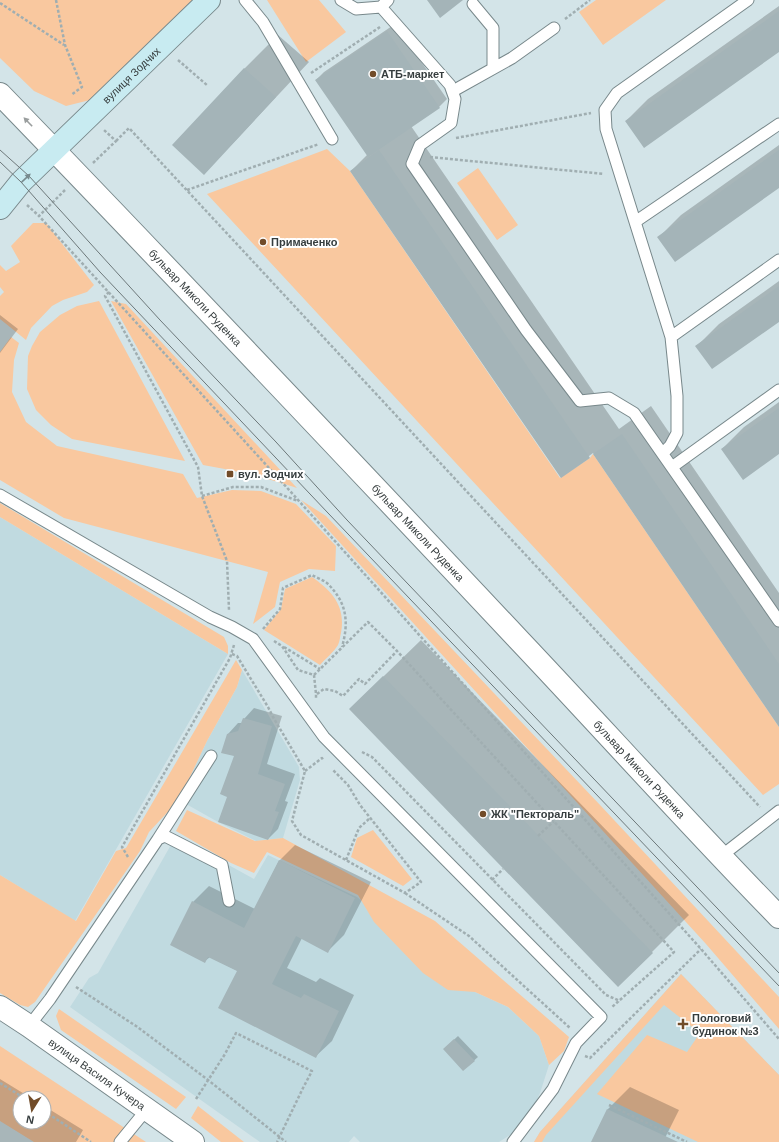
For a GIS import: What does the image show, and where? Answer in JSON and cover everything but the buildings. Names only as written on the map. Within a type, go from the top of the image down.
[{"type":"main road","name":"вулиця Зодчих","points":[[0,208],[22,182],[209,0]]},
{"type":"street","name":"бульвар Миколи Руденка","points":[[0,94],[80,176],[430,545],[720,857],[779,917]]},
{"type":"street","name":"вулиця Василя Кучера","points":[[0,1007],[193,1142]]},
{"type":"lane","points":[[245,0],[263,22],[332,139]]},
{"type":"lane","points":[[341,0],[356,9],[385,3],[392,19],[450,85],[456,99],[451,123],[420,145],[412,164],[526,330],[580,401],[609,398],[634,413],[779,621]]},
{"type":"lane","points":[[662,453],[670,446],[677,433],[677,396],[671,337],[606,129],[606,110],[617,93],[748,0]]},
{"type":"lane","points":[[473,4],[493,28],[493,68]]},
{"type":"lane","points":[[453,92],[512,58],[554,28]]},
{"type":"lane","points":[[635,222],[779,124]]},
{"type":"lane","points":[[671,337],[779,260]]},
{"type":"lane","points":[[672,467],[779,390]]},
{"type":"lane","points":[[0,495],[210,617],[253,639],[324,737],[601,1017],[576,1043],[553,1089],[513,1142]]},
{"type":"lane","points":[[29,1026],[138,870],[211,756]]},
{"type":"lane","points":[[720,857],[775,814]]},
{"type":"lane","points":[[158,839],[165,836],[222,865],[229,901]]},
{"type":"lane","points":[[120,1142],[148,1110]]},
{"type":"path","points":[[56,0],[65,45],[82,87],[70,95]]},
{"type":"path","points":[[554,28],[590,0]]},
{"type":"path","points":[[0,3],[65,45]]},
{"type":"path","points":[[299,82],[392,19]]},
{"type":"path","points":[[178,60],[208,86]]},
{"type":"path","points":[[451,139],[606,110]]},
{"type":"path","points":[[90,116],[116,141]]},
{"type":"path","points":[[80,176],[129,128],[775,814]]},
{"type":"path","points":[[187,190],[332,139]]},
{"type":"path","points":[[416,156],[621,175]]},
{"type":"path","points":[[57,198],[39,216],[701,949],[779,1039]]},
{"type":"path","points":[[109,292],[105,296],[198,467],[202,496],[227,561],[230,619],[234,646],[232,654],[122,847],[138,870]]},
{"type":"path","points":[[202,496],[233,487],[261,487],[298,501]]},
{"type":"path","points":[[260,633],[280,609],[283,588],[312,575],[327,583],[338,596],[345,611],[347,622],[346,634],[342,648]]},
{"type":"path","points":[[314,675],[368,622],[674,952],[601,1017]]},
{"type":"path","points":[[271,640],[320,669]]},
{"type":"path","points":[[282,646],[298,670],[314,675]]},
{"type":"path","points":[[316,694],[324,689],[335,691],[343,696],[359,679],[365,684],[396,651]]},
{"type":"path","points":[[232,654],[237,656],[305,772]]},
{"type":"path","points":[[314,675],[316,694],[315,702]]},
{"type":"path","points":[[359,751],[372,757],[606,995],[620,1000]]},
{"type":"path","points":[[405,893],[421,882],[360,805],[348,785],[322,758],[305,772],[292,821],[301,835],[405,893],[469,936],[581,1038]]},
{"type":"path","points":[[346,860],[359,828],[370,818]]},
{"type":"path","points":[[538,836],[554,822]]},
{"type":"path","points":[[492,880],[503,869]]},
{"type":"path","points":[[573,1049],[590,1058],[701,949]]},
{"type":"path","points":[[64,978],[136,1026],[208,1080],[286,1142]]},
{"type":"path","points":[[196,1099],[225,1054],[236,1033],[312,1071],[277,1142]]},
{"type":"path","points":[[0,1083],[12,1090]]},
{"type":"path","points":[[608,1105],[687,1142]]},
{"type":"path","points":[[52,1116],[91,1142]]},
{"type":"shaded area","points":[[0,0],[193,0],[90,100],[66,106],[34,91],[0,58]]},
{"type":"shaded area","points":[[267,0],[319,0],[346,32],[306,62]]},
{"type":"shaded area","points":[[596,0],[666,0],[603,45],[579,12]]},
{"type":"shaded area","points":[[327,149],[350,171],[560,478],[590,458],[593,454],[779,727],[779,784],[763,795],[207,194]]},
{"type":"shaded area","points":[[478,168],[518,225],[497,240],[457,183]]},
{"type":"shaded area","points":[[33,223],[46,223],[94,285],[87,292],[63,300],[52,306],[31,328],[26,340],[0,319],[0,296],[4,292],[0,287],[0,265],[6,271],[20,262],[11,246]]},
{"type":"shaded area","points":[[99,301],[185,461],[72,439],[51,425],[36,410],[27,389],[28,356],[40,332],[60,315],[77,306]]},
{"type":"shaded area","points":[[111,301],[126,304],[297,488],[251,475],[203,465]]},
{"type":"shaded area","points":[[11,337],[19,343],[14,360],[12,392],[26,422],[57,446],[183,474],[197,498],[232,490],[261,491],[296,504],[336,546],[335,571],[309,569],[280,582],[275,607],[253,624],[268,572],[64,518],[0,480],[0,352]]},
{"type":"shaded area","points":[[301,500],[326,516],[601,806],[779,997],[779,1029],[706,944]]},
{"type":"shaded area","points":[[0,503],[224,637],[228,646],[228,654],[0,517]]},
{"type":"shaded area","points":[[0,517],[228,654],[75,921],[0,875]]},
{"type":"shaded area","points":[[312,577],[326,588],[336,600],[342,623],[339,643],[320,665],[264,630],[281,609],[285,589]]},
{"type":"shaded area","points":[[236,660],[242,670],[237,687],[207,741],[179,800],[149,832],[140,851],[35,1002],[28,1007],[20,1005],[0,993],[0,875],[76,921],[116,851],[126,848]]},
{"type":"shaded area","points":[[242,670],[299,767],[300,780],[283,838],[256,841],[179,800],[207,741],[237,687]]},
{"type":"shaded area","points":[[187,810],[255,841],[283,838],[435,921],[569,1037],[564,1051],[549,1065],[539,1036],[508,1007],[475,992],[448,990],[423,973],[374,922],[358,895],[267,852],[254,873],[231,863],[176,831]]},
{"type":"shaded area","points":[[373,830],[412,879],[403,886],[351,857],[357,838]]},
{"type":"shaded area","points":[[176,836],[254,879],[268,855],[357,897],[475,992],[508,1007],[539,1036],[549,1065],[540,1093],[529,1117],[513,1133],[499,1142],[360,1142],[354,1136],[349,1142],[260,1142],[70,1007],[89,978],[98,973]]},
{"type":"shaded area","name":"Пологовий будинок №3","points":[[681,974],[779,1075],[779,1142],[534,1142],[540,1132]]},
{"type":"shaded area","name":"Пологовий будинок №3","points":[[681,974],[779,1075],[779,1142],[698,1142],[597,1094],[647,1035],[687,1052],[700,1033],[664,1005],[546,1135],[542,1142],[534,1142],[540,1132]]},
{"type":"shaded area","points":[[59,1009],[186,1097],[176,1109],[61,1030],[56,1016]]},
{"type":"shaded area","points":[[0,1046],[146,1142],[34,1142],[15,1130],[52,1130],[52,1090],[12,1090],[12,1128],[0,1121]]},
{"type":"shaded area","points":[[198,1106],[244,1142],[221,1142],[191,1118]]},
{"type":"tram line","points":[[0,150],[29,176],[160,320],[276,442],[347,520],[779,973]]},
{"type":"tram line","points":[[0,162],[21,182],[100,272],[779,986]]},
{"type":"place","name":"АТБ-маркет","points":[[373,74]]},
{"type":"place","name":"Примаченко","points":[[263,242]]},
{"type":"place","name":"вул. Зодчих","points":[[230,474]]},
{"type":"place","name":"ЖК \"Пектораль\"","points":[[483,814]]},
{"type":"place","name":"Пологовий будинок №3","points":[[683,1024]]}]
